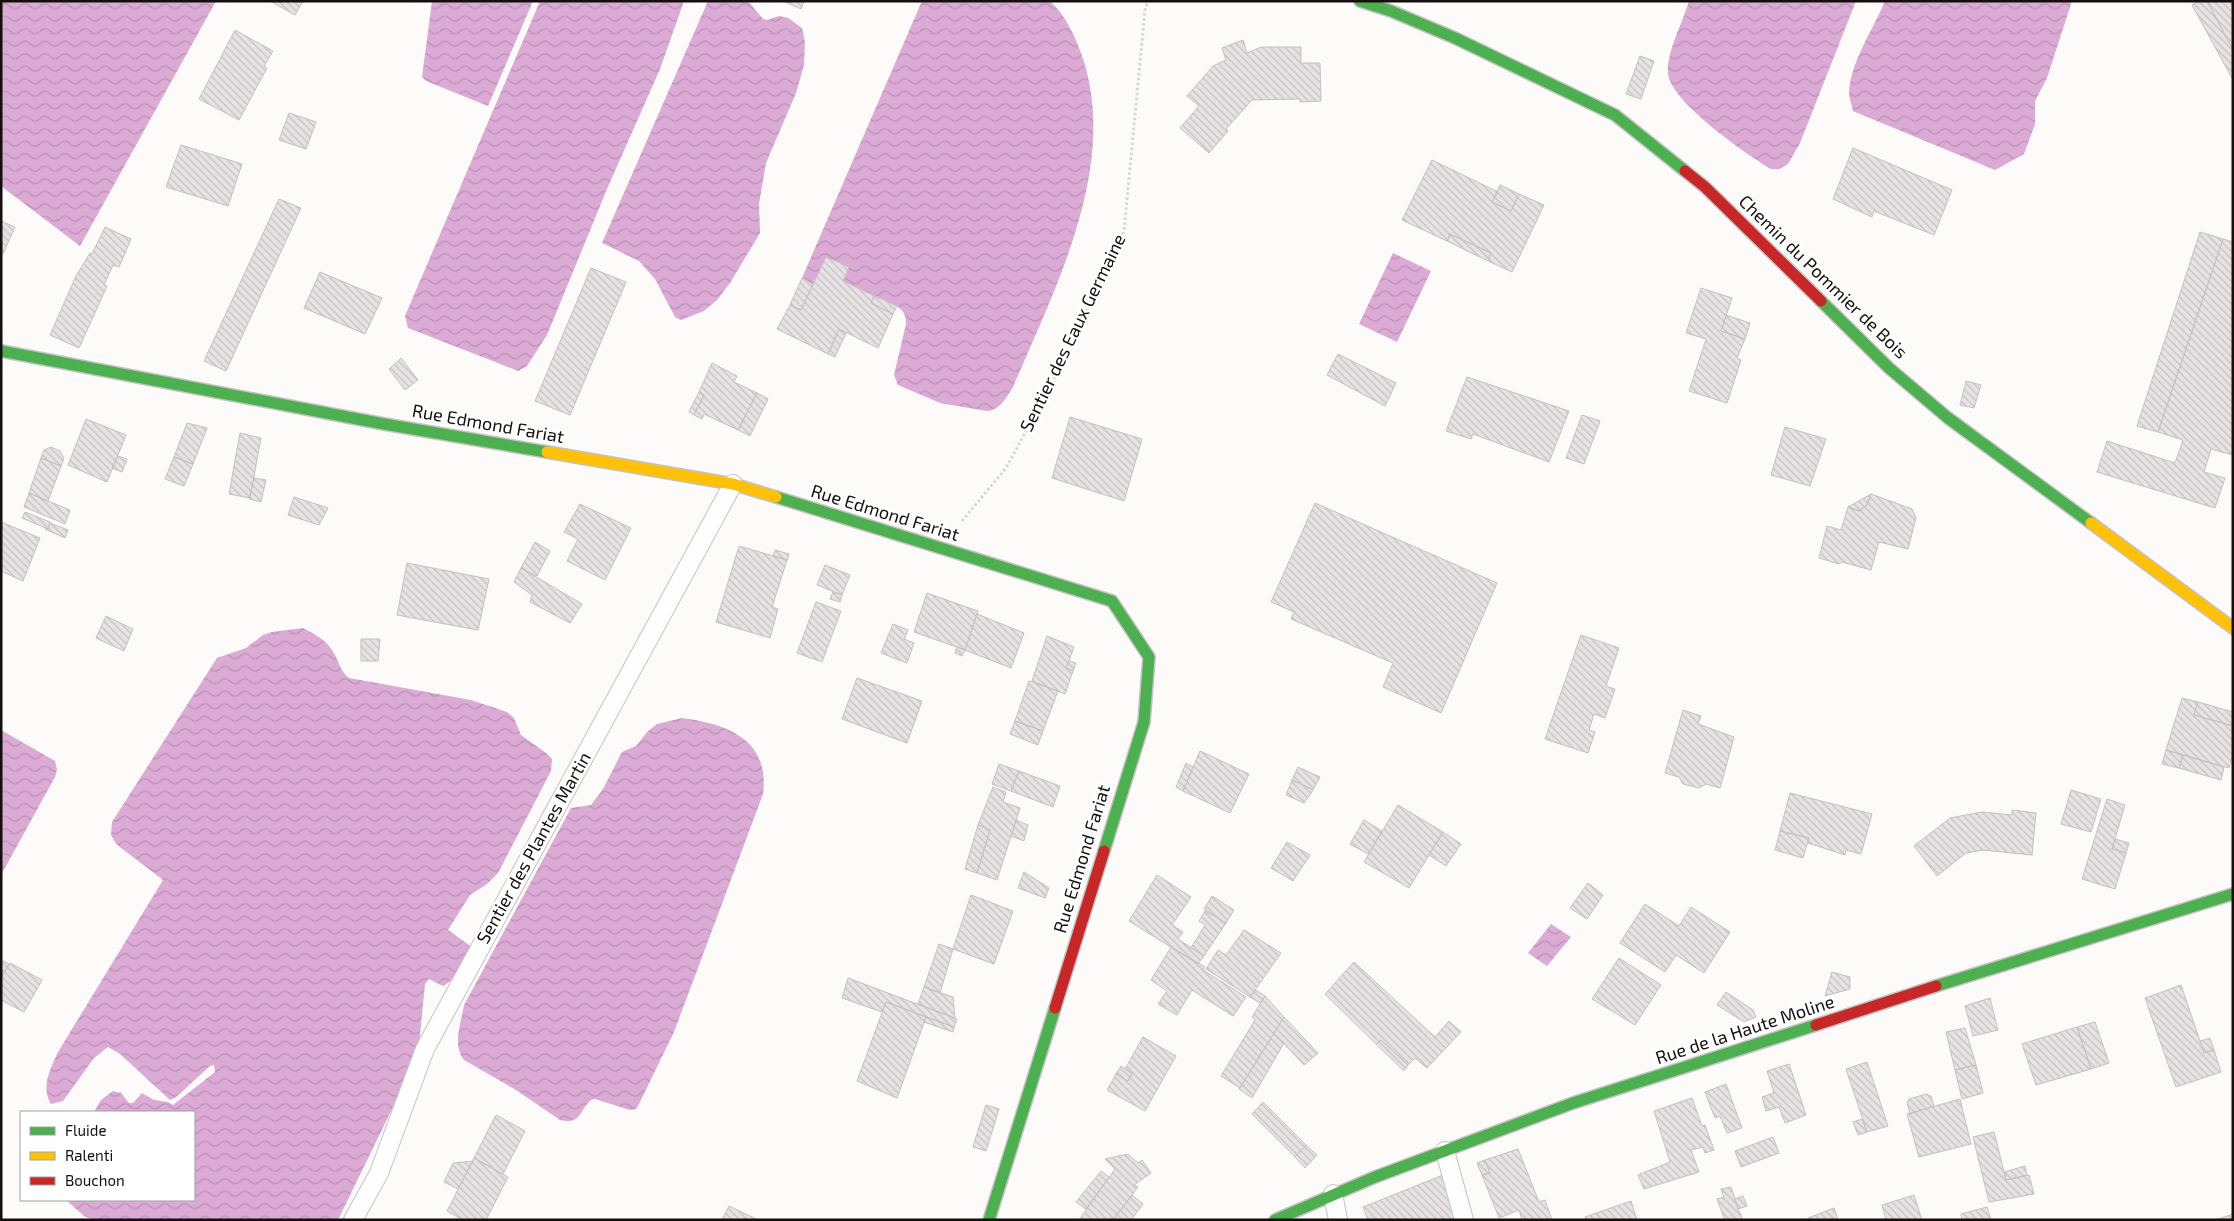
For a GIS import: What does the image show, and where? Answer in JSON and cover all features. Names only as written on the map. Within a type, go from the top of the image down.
[{"type":"street","name":"Chemin du Pommier de Bois","points":[[1360,1],[1391,11],[1455,38],[1615,115],[1705,187],[1889,368],[1948,418],[2233,628]]},
{"type":"street","name":"Rue Edmond Fariat","points":[[1,351],[384,424],[732,484],[1112,601],[1149,656],[1144,722],[989,1220]]},
{"type":"street","name":"Rue de la Haute Moline","points":[[1275,1220],[1333,1194],[1573,1104],[2012,962],[2233,894]]},
{"type":"lane","name":"Sentier des Plantes Martin","points":[[353,1220],[379,1173],[425,1049],[732,484]]},
{"type":"lane","points":[[1445,1151],[1464,1220]]},
{"type":"lane","points":[[1333,1194],[1338,1220]]},
{"type":"path","name":"Sentier des Eaux Germaine","points":[[940,548],[1006,468],[1052,383],[1124,231],[1145,10],[1148,1]]},
{"type":"water","points":[[1,1],[216,1],[80,246],[1,186]]},
{"type":"water","points":[[432,1],[533,1],[488,106],[426,81],[422,77]]},
{"type":"water","points":[[540,1],[684,1],[660,69],[607,189],[547,335],[527,366],[518,371],[408,328],[405,316]]},
{"type":"water","points":[[708,1],[748,1],[763,19],[767,20],[779,16],[788,18],[802,28],[805,42],[804,65],[796,93],[766,163],[759,204],[760,233],[730,283],[717,300],[704,311],[681,320],[675,317],[655,279],[639,261],[602,243]]},
{"type":"water","points":[[922,1],[1050,1],[1065,19],[1075,39],[1081,53],[1091,95],[1093,138],[1088,181],[1078,224],[1064,267],[1013,387],[999,406],[987,411],[940,403],[898,385],[894,375],[906,324],[904,314],[897,306],[843,281],[849,267],[826,257],[813,284],[802,278]]},
{"type":"water","points":[[1689,1],[1856,1],[1800,143],[1788,164],[1779,169],[1771,169],[1745,152],[1696,113],[1682,99],[1673,86],[1668,74],[1668,66]]},
{"type":"water","points":[[1885,1],[2072,1],[2047,78],[2035,101],[2035,124],[2024,154],[1995,170],[1853,111],[1849,92],[1854,69]]},
{"type":"water","points":[[1393,253],[1431,271],[1397,342],[1359,324]]},
{"type":"water","points":[[303,628],[319,637],[329,646],[343,672],[349,678],[471,700],[507,712],[514,718],[521,735],[552,759],[551,771],[498,873],[487,884],[470,895],[448,930],[472,947],[460,969],[447,983],[443,986],[429,979],[425,984],[419,1045],[392,1109],[338,1220],[94,1220],[84,1216],[67,1201],[195,1201],[195,1111],[95,1111],[101,1100],[113,1091],[121,1093],[129,1103],[133,1103],[142,1093],[154,1100],[168,1102],[173,1105],[215,1072],[214,1065],[210,1066],[175,1098],[170,1100],[120,1054],[108,1047],[94,1058],[63,1101],[51,1104],[48,1098],[46,1091],[48,1078],[58,1052],[163,880],[116,844],[111,835],[112,822],[217,658],[246,648],[263,635]]},
{"type":"water","points":[[682,718],[730,730],[753,748],[760,760],[763,775],[763,794],[674,1032],[636,1109],[630,1110],[595,1099],[587,1104],[576,1119],[572,1121],[560,1120],[516,1090],[464,1060],[460,1054],[458,1041],[464,1005],[571,808],[591,805],[603,789],[622,752],[636,746],[648,731],[657,724]]},
{"type":"water","points":[[1,730],[55,761],[57,769],[55,777],[1,875]]},
{"type":"water","points":[[1551,924],[1571,937],[1547,966],[1528,953]]},
{"type":"building","points":[[270,1],[303,1],[295,15]]},
{"type":"building","points":[[783,1],[804,1],[801,9]]},
{"type":"building","points":[[2199,1],[2207,1],[2233,50],[2233,80],[2192,5]]},
{"type":"building","points":[[2207,1],[2233,1],[2233,50]]},
{"type":"building","points":[[235,30],[273,51],[264,66],[267,68],[239,120],[199,99]]},
{"type":"building","points":[[1243,40],[1247,53],[1261,47],[1301,47],[1301,63],[1320,63],[1321,101],[1300,102],[1300,99],[1252,100],[1226,129],[1228,131],[1209,153],[1180,128],[1199,106],[1187,96],[1213,66],[1226,60],[1222,48]]},
{"type":"building","points":[[1640,56],[1654,61],[1641,99],[1626,94]]},
{"type":"building","points":[[289,113],[316,122],[306,149],[279,140]]},
{"type":"building","points":[[181,145],[242,164],[228,206],[166,187]]},
{"type":"building","points":[[1853,148],[1952,190],[1934,235],[1874,211],[1872,217],[1833,199]]},
{"type":"building","points":[[1432,160],[1498,192],[1492,202],[1511,211],[1519,194],[1544,205],[1512,272],[1488,261],[1491,253],[1450,234],[1447,241],[1402,220]]},
{"type":"building","points":[[1500,185],[1519,194],[1511,211],[1492,202]]},
{"type":"building","points":[[279,199],[301,208],[226,371],[204,361]]},
{"type":"building","points":[[1,221],[15,227],[3,254],[1,253]]},
{"type":"building","points":[[105,227],[131,239],[119,267],[113,265],[104,285],[107,286],[79,348],[50,335],[76,276],[90,253],[92,254]]},
{"type":"building","points":[[2200,232],[2223,239],[2158,432],[2137,426]]},
{"type":"building","points":[[1450,234],[1491,253],[1488,261],[1447,241]]},
{"type":"building","points":[[2223,239],[2233,242],[2233,455],[2211,449],[2204,472],[2225,478],[2215,508],[2097,472],[2107,441],[2175,463],[2183,440],[2158,432]]},
{"type":"building","points":[[826,257],[849,267],[843,281],[874,296],[871,303],[893,314],[878,348],[839,329],[828,354],[777,329],[790,305],[801,310]]},
{"type":"building","points":[[591,268],[626,282],[570,415],[535,401]]},
{"type":"building","points":[[320,272],[382,298],[365,334],[304,308]]},
{"type":"building","points":[[802,278],[813,284],[801,310],[790,305]]},
{"type":"building","points":[[1701,288],[1732,298],[1721,331],[1745,339],[1737,358],[1741,360],[1727,403],[1689,391],[1706,339],[1686,333]]},
{"type":"building","points":[[874,296],[897,306],[893,314],[871,303]]},
{"type":"building","points":[[1726,315],[1750,323],[1745,339],[1721,331]]},
{"type":"building","points":[[839,329],[846,333],[835,357],[828,354]]},
{"type":"building","points":[[1338,354],[1396,383],[1385,406],[1327,375]]},
{"type":"building","points":[[401,358],[418,380],[405,390],[389,369]]},
{"type":"building","points":[[712,363],[737,376],[734,382],[757,393],[738,430],[704,414],[702,419],[694,415],[704,395],[699,392]]},
{"type":"building","points":[[1467,377],[1569,411],[1549,462],[1473,434],[1471,439],[1446,431]]},
{"type":"building","points":[[1966,381],[1981,385],[1974,408],[1960,405]]},
{"type":"building","points":[[699,392],[704,395],[694,415],[689,412]]},
{"type":"building","points":[[757,393],[768,399],[750,436],[738,430]]},
{"type":"building","points":[[1582,415],[1600,421],[1584,464],[1566,458]]},
{"type":"building","points":[[1070,417],[1142,439],[1124,501],[1052,478]]},
{"type":"building","points":[[86,419],[126,435],[107,482],[68,465]]},
{"type":"building","points":[[187,423],[207,428],[193,464],[174,457]]},
{"type":"building","points":[[1785,427],[1826,439],[1810,486],[1771,475]]},
{"type":"building","points":[[240,433],[261,438],[250,498],[229,494]]},
{"type":"building","points":[[51,447],[60,451],[64,458],[61,466],[41,458],[44,450]]},
{"type":"building","points":[[118,456],[127,459],[122,472],[112,468]]},
{"type":"building","points":[[174,457],[193,464],[184,486],[165,479]]},
{"type":"building","points":[[41,458],[61,466],[48,501],[29,493]]},
{"type":"building","points":[[254,478],[266,480],[261,502],[249,499]]},
{"type":"building","points":[[29,493],[70,510],[65,524],[24,507]]},
{"type":"building","points":[[1871,494],[1912,509],[1916,518],[1908,549],[1879,542],[1871,570],[1819,558],[1827,526],[1841,530],[1848,507],[1859,511],[1867,505]]},
{"type":"building","points":[[1871,494],[1867,505],[1859,511],[1848,507]]},
{"type":"building","points":[[294,497],[328,508],[319,525],[288,515]]},
{"type":"building","points":[[1315,503],[1497,583],[1441,713],[1383,687],[1393,663],[1291,619],[1294,612],[1271,602]]},
{"type":"building","points":[[580,504],[631,528],[605,580],[567,561],[578,539],[564,532]]},
{"type":"building","points":[[25,512],[50,522],[48,529],[22,518]]},
{"type":"building","points":[[1,522],[40,538],[23,581],[1,571]]},
{"type":"building","points":[[50,523],[68,530],[65,538],[45,529],[48,529]]},
{"type":"building","points":[[535,542],[550,551],[537,576],[521,568]]},
{"type":"building","points":[[739,546],[787,560],[772,607],[778,609],[770,638],[716,622]]},
{"type":"building","points":[[775,550],[789,554],[787,560],[773,556]]},
{"type":"building","points":[[407,563],[489,579],[478,630],[397,615]]},
{"type":"building","points":[[825,565],[850,575],[842,595],[817,585]]},
{"type":"building","points":[[521,568],[582,604],[570,623],[530,602],[532,595],[514,582]]},
{"type":"building","points":[[833,592],[842,595],[840,602],[830,599]]},
{"type":"building","points":[[927,593],[978,611],[965,650],[914,632]]},
{"type":"building","points":[[816,602],[841,611],[822,662],[797,653]]},
{"type":"building","points":[[977,614],[1024,633],[1011,668],[965,650]]},
{"type":"building","points":[[106,616],[133,629],[124,651],[96,638]]},
{"type":"building","points":[[893,624],[908,630],[904,639],[914,643],[907,663],[881,653]]},
{"type":"building","points":[[1581,635],[1619,648],[1606,686],[1615,689],[1605,718],[1594,714],[1589,730],[1595,732],[1588,753],[1545,739]]},
{"type":"building","points":[[1047,636],[1074,647],[1066,668],[1073,671],[1065,694],[1032,681]]},
{"type":"building","points":[[361,639],[380,639],[378,661],[361,661]]},
{"type":"building","points":[[957,647],[965,650],[962,656],[955,653]]},
{"type":"building","points":[[1069,661],[1076,663],[1073,671],[1066,668]]},
{"type":"building","points":[[857,678],[922,701],[907,743],[842,719]]},
{"type":"building","points":[[1029,681],[1058,691],[1043,731],[1015,721]]},
{"type":"building","points":[[2182,698],[2198,702],[2194,715],[2233,726],[2233,753],[2229,768],[2166,750]]},
{"type":"building","points":[[2198,702],[2233,712],[2233,726],[2194,715]]},
{"type":"building","points":[[1683,710],[1701,716],[1698,724],[1734,737],[1720,788],[1706,784],[1699,788],[1683,784],[1679,777],[1665,773]]},
{"type":"building","points":[[1015,721],[1043,731],[1038,745],[1010,734]]},
{"type":"building","points":[[2166,750],[2183,755],[2179,768],[2162,764]]},
{"type":"building","points":[[1200,751],[1249,774],[1230,813],[1183,791]]},
{"type":"building","points":[[2183,755],[2224,767],[2221,780],[2179,768]]},
{"type":"building","points":[[1186,763],[1193,767],[1183,791],[1176,787]]},
{"type":"building","points":[[999,764],[1019,771],[1011,791],[992,784]]},
{"type":"building","points":[[1298,767],[1320,777],[1313,790],[1292,780]]},
{"type":"building","points":[[1019,771],[1060,786],[1053,807],[1011,791]]},
{"type":"building","points":[[1292,780],[1313,790],[1304,803],[1286,795]]},
{"type":"building","points":[[993,787],[1006,792],[1003,802],[1020,808],[997,880],[977,873],[990,830],[978,825]]},
{"type":"building","points":[[2071,790],[2101,799],[2091,832],[2061,824]]},
{"type":"building","points":[[1790,793],[1872,814],[1861,854],[1846,850],[1845,855],[1808,843],[1809,838],[1780,831]]},
{"type":"building","points":[[2107,799],[2125,805],[2112,849],[2126,853],[2115,889],[2082,879]]},
{"type":"building","points":[[1398,805],[1443,832],[1409,888],[1364,862]]},
{"type":"building","points":[[2012,810],[2036,813],[2032,855],[1983,850],[1966,853],[1937,876],[1914,846],[1950,818],[1982,812],[2012,815]]},
{"type":"building","points":[[1016,820],[1028,825],[1024,841],[1011,836]]},
{"type":"building","points":[[1364,820],[1382,831],[1368,854],[1350,844]]},
{"type":"building","points":[[978,825],[990,830],[977,873],[965,869]]},
{"type":"building","points":[[1780,831],[1809,838],[1803,858],[1775,850]]},
{"type":"building","points":[[1443,832],[1461,844],[1446,866],[1429,855]]},
{"type":"building","points":[[2115,839],[2129,843],[2126,853],[2112,849]]},
{"type":"building","points":[[1287,842],[1310,855],[1293,881],[1271,868]]},
{"type":"building","points":[[1024,872],[1049,888],[1045,898],[1018,888]]},
{"type":"building","points":[[1157,875],[1191,897],[1172,925],[1183,932],[1178,939],[1204,956],[1198,964],[1129,921]]},
{"type":"building","points":[[1588,883],[1603,895],[1587,919],[1570,908]]},
{"type":"building","points":[[971,895],[1013,911],[994,964],[953,949]]},
{"type":"building","points":[[1212,896],[1234,910],[1226,923],[1204,909]]},
{"type":"building","points":[[1645,904],[1679,926],[1691,907],[1730,932],[1704,973],[1676,955],[1665,972],[1620,943]]},
{"type":"building","points":[[1205,911],[1226,923],[1204,956],[1191,948],[1205,925],[1199,921]]},
{"type":"building","points":[[1244,930],[1281,953],[1250,997],[1206,969],[1218,950],[1226,955]]},
{"type":"building","points":[[939,944],[953,949],[940,993],[924,987]]},
{"type":"building","points":[[1171,947],[1205,967],[1203,970],[1246,997],[1233,1016],[1192,990],[1177,1015],[1158,1004],[1167,991],[1151,980]]},
{"type":"building","points":[[1619,958],[1661,985],[1635,1025],[1592,999]]},
{"type":"building","points":[[1,960],[9,964],[1,978]]},
{"type":"building","points":[[1354,962],[1435,1037],[1449,1021],[1461,1032],[1427,1068],[1415,1058],[1408,1065],[1381,1040],[1376,1044],[1325,994]]},
{"type":"building","points":[[10,963],[42,980],[24,1012],[1,1000],[1,978]]},
{"type":"building","points":[[1832,972],[1850,977],[1850,989],[1825,996]]},
{"type":"building","points":[[848,978],[957,1019],[954,1027],[886,1002],[882,1012],[842,998]]},
{"type":"building","points":[[2181,985],[2204,1053],[2214,1050],[2221,1072],[2176,1087],[2145,998]]},
{"type":"building","points":[[924,987],[953,997],[955,1018],[918,1004]]},
{"type":"building","points":[[1256,990],[1265,996],[1260,1003],[1250,997]]},
{"type":"building","points":[[1726,992],[1753,1010],[1756,1017],[1744,1022],[1717,1005]]},
{"type":"building","points":[[1265,996],[1284,1017],[1240,1088],[1221,1076],[1255,1020],[1252,1017]]},
{"type":"building","points":[[1990,998],[1998,1030],[1973,1036],[1965,1006]]},
{"type":"building","points":[[886,1002],[926,1017],[897,1098],[857,1081]]},
{"type":"building","points":[[926,1017],[954,1027],[953,1032],[924,1022]]},
{"type":"building","points":[[1284,1017],[1318,1053],[1304,1065],[1274,1033]]},
{"type":"building","points":[[2095,1022],[2109,1063],[2091,1069],[2077,1027]]},
{"type":"building","points":[[2077,1027],[2091,1069],[2036,1085],[2022,1044]]},
{"type":"building","points":[[1965,1028],[1976,1065],[1955,1070],[1946,1032]]},
{"type":"building","points":[[1274,1033],[1284,1043],[1252,1098],[1239,1089]]},
{"type":"building","points":[[1143,1037],[1176,1056],[1145,1111],[1107,1090],[1116,1074],[1128,1081],[1132,1073],[1125,1069]]},
{"type":"building","points":[[2210,1038],[2214,1050],[2204,1053],[2200,1041]]},
{"type":"building","points":[[1381,1040],[1408,1065],[1404,1071],[1376,1044]]},
{"type":"building","points":[[1867,1062],[1888,1126],[1867,1132],[1846,1069]]},
{"type":"building","points":[[1789,1064],[1806,1115],[1785,1123],[1779,1107],[1766,1111],[1762,1097],[1774,1093],[1767,1071]]},
{"type":"building","points":[[1976,1065],[1983,1093],[1962,1099],[1955,1070]]},
{"type":"building","points":[[1121,1066],[1132,1073],[1128,1081],[1116,1074]]},
{"type":"building","points":[[1726,1084],[1742,1128],[1727,1133],[1720,1116],[1715,1118],[1705,1092]]},
{"type":"building","points":[[1926,1094],[1931,1096],[1934,1106],[1910,1114],[1907,1103],[1909,1099]]},
{"type":"building","points":[[1692,1098],[1702,1126],[1705,1125],[1714,1150],[1705,1153],[1703,1147],[1691,1150],[1699,1172],[1644,1189],[1638,1175],[1670,1162],[1654,1111]]},
{"type":"building","points":[[1960,1099],[1971,1144],[1919,1157],[1907,1114]]},
{"type":"building","points":[[1263,1102],[1306,1145],[1295,1157],[1252,1114]]},
{"type":"building","points":[[986,1105],[999,1109],[986,1151],[973,1147]]},
{"type":"building","points":[[496,1115],[525,1131],[503,1174],[474,1158]]},
{"type":"building","points":[[1862,1119],[1867,1132],[1858,1135],[1853,1122]]},
{"type":"building","points":[[1994,1132],[2006,1180],[2029,1175],[2034,1194],[1989,1202],[1973,1137]]},
{"type":"building","points":[[1773,1137],[1779,1153],[1741,1167],[1735,1151]]},
{"type":"building","points":[[1306,1145],[1317,1155],[1305,1168],[1295,1157]]},
{"type":"building","points":[[1518,1149],[1539,1202],[1545,1200],[1552,1220],[1522,1220],[1519,1210],[1499,1218],[1482,1175],[1490,1173],[1485,1160]]},
{"type":"building","points":[[1128,1154],[1138,1163],[1142,1160],[1151,1173],[1134,1185],[1138,1187],[1113,1220],[1079,1220],[1115,1169],[1105,1159]]},
{"type":"building","points":[[474,1158],[508,1177],[486,1220],[463,1220],[447,1211]]},
{"type":"building","points":[[1485,1160],[1490,1173],[1482,1175],[1477,1163]]},
{"type":"building","points":[[473,1161],[458,1189],[444,1182],[453,1163]]},
{"type":"building","points":[[2025,1166],[2027,1175],[2006,1180],[2004,1172]]},
{"type":"building","points":[[1101,1171],[1109,1177],[1086,1209],[1076,1202]]},
{"type":"building","points":[[1443,1175],[1455,1220],[1368,1220],[1363,1207]]},
{"type":"building","points":[[1731,1187],[1743,1220],[1725,1220],[1717,1199],[1724,1197],[1721,1189]]},
{"type":"building","points":[[1132,1195],[1143,1204],[1131,1220],[1113,1220]]},
{"type":"building","points":[[1914,1195],[1922,1220],[1886,1220],[1882,1205]]},
{"type":"building","points":[[1743,1196],[1747,1206],[1738,1209],[1735,1199]]},
{"type":"building","points":[[1631,1201],[1637,1220],[1586,1220],[1585,1217]]},
{"type":"building","points":[[729,1206],[758,1220],[722,1220]]},
{"type":"building","points":[[1987,1207],[1991,1220],[1962,1220],[1961,1214]]},
{"type":"building","points":[[1834,1208],[1838,1220],[1808,1220],[1808,1218]]},
{"type":"building","points":[[2233,1214],[2233,1220],[2215,1220]]},
{"type":"traffic: fast","points":[[1360,1],[1391,11],[1455,38],[1615,115],[1685,171]]},
{"type":"traffic: fast","points":[[1821,301],[1889,368],[1948,418],[2091,523]]},
{"type":"traffic: fast","points":[[1,351],[384,424],[547,452]]},
{"type":"traffic: fast","points":[[776,497],[1112,601],[1149,657],[1144,722],[1104,851]]},
{"type":"traffic: fast","points":[[1936,986],[2233,894]]},
{"type":"traffic: fast","points":[[989,1220],[1055,1008]]},
{"type":"traffic: fast","points":[[1275,1220],[1375,1177],[1573,1103],[1816,1025]]},
{"type":"traffic: slow","points":[[547,452],[733,484],[776,497]]},
{"type":"traffic: slow","points":[[2091,523],[2233,628]]},
{"type":"traffic: jam","points":[[1685,171],[1705,187],[1821,301]]},
{"type":"traffic: jam","points":[[1055,1008],[1104,851]]},
{"type":"traffic: jam","points":[[1816,1025],[1936,986]]}]
